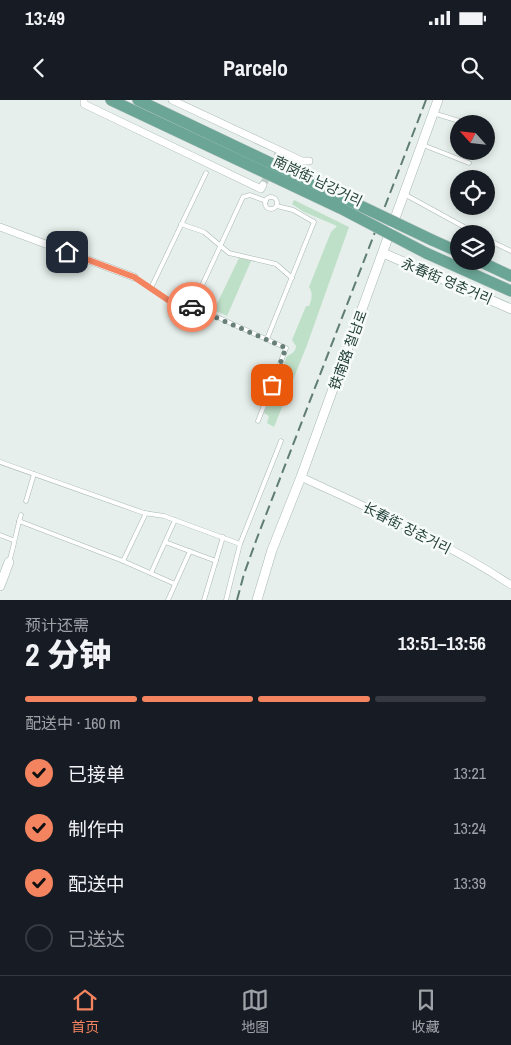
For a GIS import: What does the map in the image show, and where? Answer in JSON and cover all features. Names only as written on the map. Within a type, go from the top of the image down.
[{"type":"main road","name":"南岗街 남강거리","points":[[111,100],[342,203],[450,248]]},
{"type":"main road","name":"南岗街 남강거리","points":[[138,100],[342,203],[426,253],[511,291]]},
{"type":"main road","points":[[495,268],[511,276]]},
{"type":"street","points":[[84,100],[84,104],[261,189],[263,185]]},
{"type":"street","points":[[172,100],[279,152],[302,161],[309,161]]},
{"type":"street","name":"铁南路 철남로","points":[[257,600],[272,550],[301,477],[438,100]]},
{"type":"street","points":[[0,226],[134,277]]},
{"type":"street","name":"永春街 영춘거리","points":[[383,253],[511,309]]},
{"type":"street","name":"长春街 장춘거리","points":[[301,477],[372,510],[480,565],[511,585]]},
{"type":"street","points":[[0,586],[9,562]]},
{"type":"lane","points":[[433,112],[450,118]]},
{"type":"lane","points":[[421,144],[469,164]]},
{"type":"lane","points":[[151,288],[206,174]]},
{"type":"lane","points":[[404,194],[461,225]]},
{"type":"lane","points":[[192,307],[244,198],[250,195],[266,201]]},
{"type":"lane","points":[[266,201],[268,198],[274,198],[277,206]]},
{"type":"lane","points":[[266,201],[266,205],[270,209],[274,209],[277,206],[293,210],[314,222],[267,339]]},
{"type":"lane","points":[[181,224],[204,232],[225,251],[276,264],[292,278]]},
{"type":"lane","points":[[495,243],[511,251]]},
{"type":"lane","points":[[134,277],[171,302],[192,307],[286,348],[258,421]]},
{"type":"lane","points":[[226,600],[240,544],[281,442]]},
{"type":"lane","points":[[0,462],[146,513],[164,516],[240,544]]},
{"type":"lane","points":[[26,501],[34,474]]},
{"type":"lane","points":[[123,561],[146,513]]},
{"type":"lane","points":[[9,562],[21,514]]},
{"type":"lane","points":[[151,573],[175,520]]},
{"type":"lane","points":[[19,521],[123,561],[175,584]]},
{"type":"lane","points":[[0,535],[13,540]]},
{"type":"lane","points":[[204,600],[223,537]]},
{"type":"lane","points":[[165,542],[216,561]]},
{"type":"lane","points":[[168,600],[190,551]]},
{"type":"green space","points":[[294,200],[349,227],[307,345],[274,427],[267,423],[269,416],[264,413],[287,356],[295,349],[296,346],[292,340],[306,306],[309,306],[311,301],[312,294],[309,287],[331,232],[337,226],[304,212],[292,204]]},
{"type":"green space","points":[[239,258],[251,261],[227,316],[214,310]]},
{"type":"tunnel","points":[[263,185],[278,154]]},
{"type":"railway","points":[[237,600],[257,538],[426,100]]},
{"type":"way so far","points":[[192,307],[286,348],[272,385]]},
{"type":"route","points":[[67,252],[134,277],[171,302],[192,307]]}]
